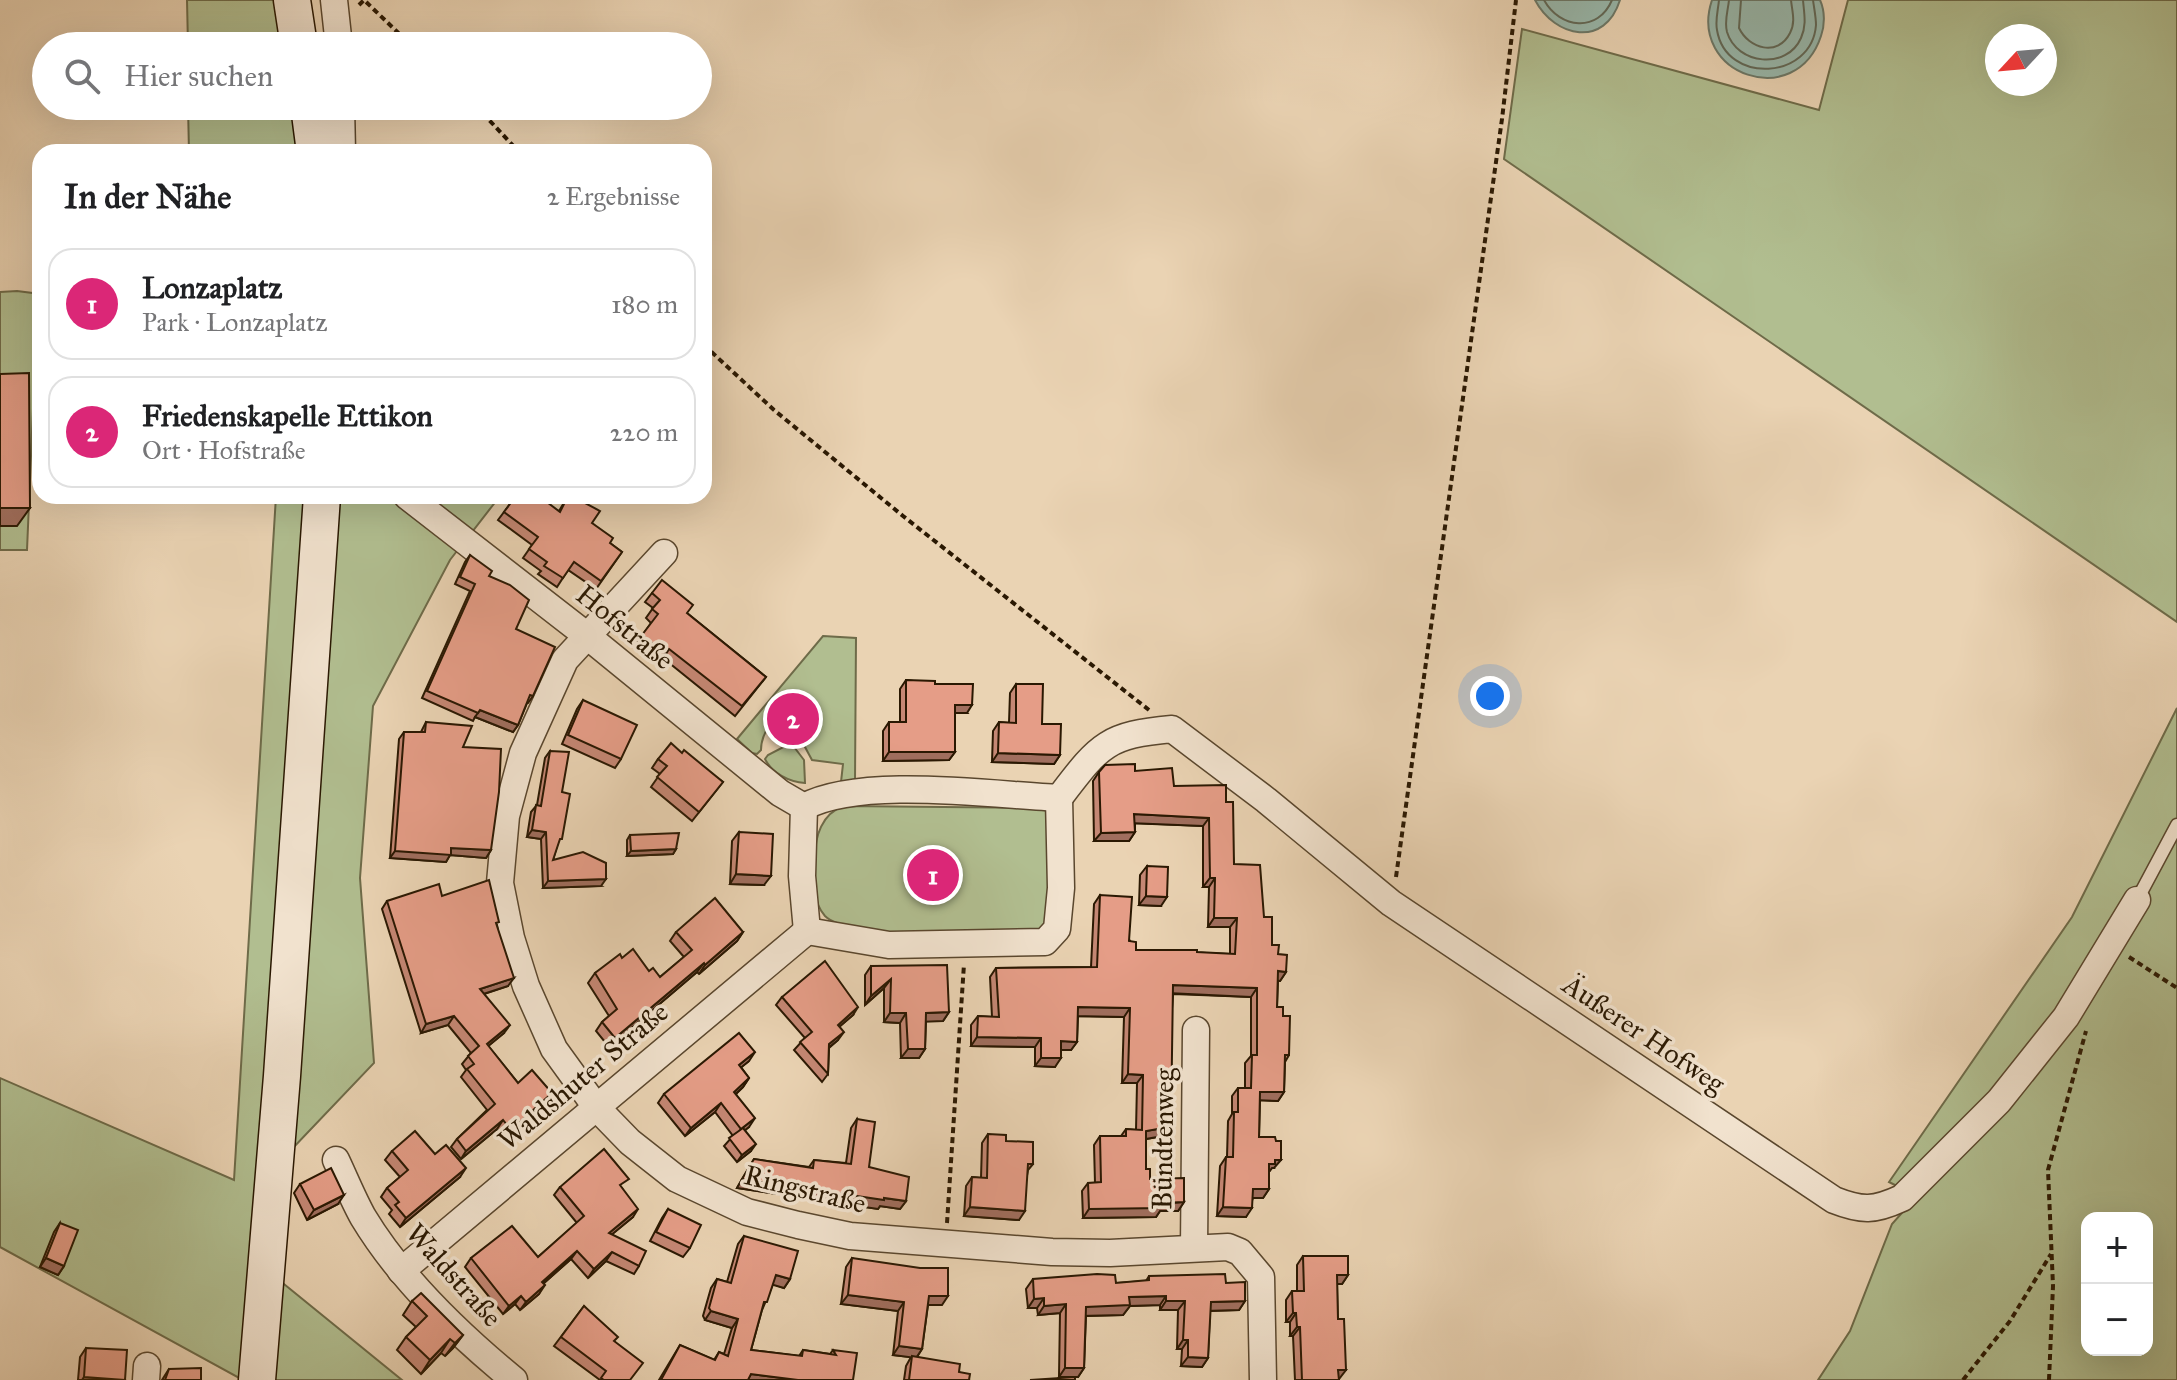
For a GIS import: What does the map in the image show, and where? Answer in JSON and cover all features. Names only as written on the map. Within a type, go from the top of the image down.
[{"type":"main road","points":[[292,0],[297,32]]},
{"type":"main road","points":[[311,120],[314,144]]},
{"type":"main road","points":[[257,1380],[283,1060],[321,504]]},
{"type":"street","points":[[334,0],[337,32]]},
{"type":"street","points":[[341,120],[342,144]]},
{"type":"street","name":"Hofstraße","points":[[417,504],[586,635],[780,793],[804,807]]},
{"type":"street","name":"Ringstraße","points":[[664,553],[565,660],[523,753],[506,816],[500,883],[511,938],[537,1013],[554,1049],[596,1107],[630,1142],[677,1179],[747,1212],[850,1236],[946,1245],[1110,1253],[1228,1247],[1240,1252],[1261,1277],[1263,1380]]},
{"type":"street","points":[[1059,798],[894,790],[822,797],[804,807],[802,876],[807,931],[889,945],[1045,942],[1057,929],[1061,888],[1059,798],[1082,768],[1114,739],[1139,732],[1172,729]]},
{"type":"street","name":"Äußerer Hofweg","points":[[1172,729],[1266,800],[1391,903],[1834,1200],[1860,1209],[1882,1207],[1902,1198],[1999,1101],[2066,1017],[2117,938],[2137,900]]},
{"type":"street","name":"Waldshuter Straße","points":[[401,1271],[807,931]]},
{"type":"street","name":"Bündtenweg","points":[[1194,1248],[1196,1030]]},
{"type":"street","name":"Waldstraße","points":[[336,1160],[361,1214],[401,1271],[481,1352],[514,1380]]},
{"type":"lane","points":[[2137,900],[2177,825]]},
{"type":"path","points":[[364,0],[397,32]]},
{"type":"path","points":[[1391,903],[1430,649],[1516,0]]},
{"type":"path","points":[[489,120],[512,144]]},
{"type":"path","points":[[712,352],[774,410],[880,497],[1172,729]]},
{"type":"path","points":[[2117,938],[2151,973],[2177,988]]},
{"type":"path","points":[[946,1245],[965,944]]},
{"type":"path","points":[[2049,1380],[2052,1253],[2048,1170],[2086,1030]]},
{"type":"path","points":[[1963,1380],[2010,1321],[2052,1253]]},
{"type":"green space","points":[[187,0],[277,0],[283,32],[188,32]]},
{"type":"green space","points":[[1848,0],[2177,0],[2177,622],[1504,159],[1522,29],[1819,110]]},
{"type":"green space","points":[[188,120],[298,120],[301,144],[189,144]]},
{"type":"green space","points":[[0,292],[32,293],[32,432],[27,550],[0,550],[0,526],[17,525],[0,391]]},
{"type":"green space","points":[[276,504],[310,504],[241,1379],[0,1247],[0,1078],[234,1180]]},
{"type":"green space","points":[[336,504],[404,504],[460,547],[450,560],[373,706],[360,878],[374,1063],[291,1150]]},
{"type":"green space","points":[[437,504],[494,504],[472,532]]},
{"type":"green space","points":[[823,636],[856,638],[855,781],[841,782],[843,764],[812,760],[798,734],[808,720],[807,712],[795,703],[772,722],[757,754],[737,739]]},
{"type":"green space","points":[[2177,708],[2177,1380],[1818,1380],[1850,1331],[1892,1224],[1901,1214],[1894,1213],[1903,1189],[1889,1182],[2072,917]]},
{"type":"green space","points":[[791,743],[804,760],[805,783],[782,776],[765,759]]},
{"type":"green space","points":[[843,806],[1047,808],[1053,820],[1045,933],[895,933],[840,924],[825,916],[817,903],[814,888],[816,841],[825,820]]},
{"type":"green space","points":[[279,1280],[402,1380],[273,1380]]},
{"type":"water","points":[[1535,0],[1620,0],[1603,26],[1579,32],[1555,23]]},
{"type":"water","points":[[1712,0],[1820,0],[1824,18],[1821,36],[1808,59],[1790,73],[1769,78],[1748,75],[1729,64],[1715,48],[1708,26]]},
{"type":"building","points":[[29,373],[30,508],[0,508],[0,374]]},
{"type":"building","points":[[510,504],[550,504],[560,512],[564,504],[587,504],[600,511],[592,523],[613,538],[610,543],[622,552],[601,581],[574,562],[563,578],[544,566],[547,562],[529,549],[538,537],[504,512]]},
{"type":"building","points":[[470,555],[492,571],[489,576],[510,585],[529,600],[516,629],[555,647],[518,725],[480,710],[478,713],[427,691],[475,584],[460,577]]},
{"type":"building","points":[[662,580],[693,605],[687,613],[766,677],[742,706],[669,649],[666,654],[642,635],[658,614],[652,609],[660,600],[652,593]]},
{"type":"building","points":[[906,680],[973,684],[972,705],[955,705],[955,752],[889,752],[889,722],[906,722]]},
{"type":"building","points":[[1016,684],[1043,684],[1042,724],[1061,724],[1060,755],[998,753],[999,722],[1016,723]]},
{"type":"building","points":[[583,700],[637,725],[621,759],[568,735]]},
{"type":"building","points":[[796,701],[804,701],[810,711],[798,733],[780,721]]},
{"type":"building","points":[[426,722],[472,726],[463,747],[501,749],[491,850],[451,848],[451,855],[395,851],[404,732],[425,732]]},
{"type":"building","points":[[671,743],[723,782],[699,812],[657,777],[667,766],[658,759]]},
{"type":"building","points":[[550,751],[569,752],[562,792],[570,794],[562,839],[553,860],[583,852],[606,863],[606,879],[548,881],[546,832],[532,830],[536,805],[541,806]]},
{"type":"building","points":[[1135,764],[1135,771],[1172,768],[1174,786],[1226,785],[1226,802],[1233,802],[1234,864],[1260,865],[1264,917],[1272,917],[1272,945],[1279,945],[1278,954],[1287,955],[1286,972],[1278,971],[1277,1007],[1283,1007],[1283,1016],[1290,1016],[1284,1092],[1260,1092],[1259,1137],[1275,1137],[1276,1141],[1281,1141],[1281,1160],[1269,1164],[1269,1189],[1253,1189],[1252,1208],[1223,1207],[1226,1157],[1233,1157],[1238,1088],[1251,1088],[1252,1055],[1257,1055],[1257,988],[1173,985],[1171,1121],[1169,1127],[1146,1131],[1146,1169],[1150,1169],[1150,1179],[1184,1178],[1184,1202],[1162,1203],[1162,1208],[1089,1209],[1088,1183],[1101,1182],[1100,1136],[1126,1136],[1126,1129],[1142,1130],[1143,1075],[1128,1074],[1130,1008],[1078,1007],[1077,1042],[1061,1041],[1061,1058],[1041,1058],[1041,1038],[977,1037],[978,1016],[999,1017],[996,968],[1097,967],[1100,895],[1132,897],[1129,941],[1136,942],[1136,950],[1197,950],[1235,954],[1237,918],[1214,918],[1215,878],[1210,878],[1209,818],[1134,814],[1135,832],[1101,833],[1099,772],[1105,765]]},
{"type":"building","points":[[739,832],[773,834],[771,876],[736,874]]},
{"type":"building","points":[[679,833],[676,849],[631,851],[630,835]]},
{"type":"building","points":[[1147,866],[1168,867],[1167,897],[1146,896]]},
{"type":"building","points":[[489,880],[499,922],[496,923],[514,978],[480,989],[510,1025],[487,1044],[518,1083],[532,1070],[552,1093],[511,1130],[503,1120],[466,1151],[457,1139],[495,1104],[467,1069],[474,1064],[468,1056],[479,1046],[454,1016],[426,1024],[387,901],[439,884],[442,896]]},
{"type":"building","points":[[715,898],[743,932],[615,1038],[602,1022],[617,1009],[595,973],[620,954],[622,958],[633,949],[649,971],[653,968],[660,977],[692,950],[676,932]]},
{"type":"building","points":[[825,961],[858,1007],[838,1025],[844,1032],[829,1044],[828,1074],[800,1042],[812,1032],[782,997]]},
{"type":"building","points":[[947,965],[949,1012],[926,1013],[925,1049],[908,1049],[906,1013],[890,1013],[891,979],[871,996],[871,966]]},
{"type":"building","points":[[739,1033],[755,1052],[739,1065],[749,1078],[734,1092],[755,1118],[741,1129],[721,1103],[691,1128],[664,1094]]},
{"type":"building","points":[[857,1119],[875,1122],[869,1167],[909,1177],[906,1201],[742,1179],[754,1159],[813,1168],[814,1160],[851,1164]]},
{"type":"building","points":[[743,1128],[756,1144],[742,1155],[729,1138]]},
{"type":"building","points":[[415,1131],[435,1154],[446,1145],[466,1168],[406,1218],[395,1205],[399,1202],[387,1188],[408,1170],[392,1151]]},
{"type":"building","points":[[988,1134],[1006,1135],[1006,1141],[1033,1142],[1033,1164],[1028,1164],[1025,1211],[970,1207],[972,1177],[987,1178]]},
{"type":"building","points":[[604,1149],[629,1179],[620,1185],[638,1209],[609,1233],[646,1251],[639,1266],[612,1252],[594,1269],[577,1251],[542,1282],[545,1285],[526,1302],[521,1296],[509,1306],[471,1258],[512,1226],[538,1257],[584,1216],[560,1187]]},
{"type":"building","points":[[331,1168],[344,1195],[314,1210],[300,1184]]},
{"type":"building","points":[[668,1209],[701,1225],[690,1248],[656,1232]]},
{"type":"building","points":[[60,1223],[78,1230],[64,1266],[46,1258]]},
{"type":"building","points":[[744,1236],[798,1251],[790,1279],[776,1275],[767,1302],[764,1302],[751,1350],[802,1356],[803,1350],[836,1355],[833,1350],[857,1353],[853,1380],[798,1380],[751,1374],[748,1380],[661,1380],[680,1345],[715,1360],[719,1352],[728,1356],[738,1319],[709,1308],[717,1279],[731,1283]]},
{"type":"building","points":[[1303,1256],[1348,1256],[1348,1275],[1337,1275],[1338,1319],[1344,1319],[1346,1370],[1338,1370],[1339,1380],[1302,1380],[1300,1327],[1297,1327],[1296,1313],[1293,1313],[1292,1291],[1304,1291]]},
{"type":"building","points":[[852,1258],[920,1268],[948,1268],[948,1296],[929,1296],[922,1349],[899,1346],[904,1302],[848,1295]]},
{"type":"building","points":[[1225,1274],[1226,1283],[1245,1282],[1245,1301],[1211,1302],[1208,1358],[1188,1357],[1188,1340],[1183,1340],[1185,1301],[1166,1301],[1166,1296],[1129,1297],[1130,1305],[1086,1307],[1084,1368],[1065,1368],[1066,1304],[1044,1306],[1044,1298],[1034,1299],[1033,1279],[1115,1275],[1116,1283],[1149,1280],[1149,1276]]},
{"type":"building","points":[[421,1293],[463,1335],[455,1343],[450,1339],[430,1360],[406,1337],[427,1316],[412,1301]]},
{"type":"building","points":[[584,1306],[618,1337],[614,1341],[643,1363],[630,1380],[604,1380],[601,1378],[606,1371],[561,1337]]},
{"type":"building","points":[[86,1348],[127,1350],[125,1380],[84,1377]]},
{"type":"building","points":[[912,1356],[960,1364],[959,1372],[970,1374],[969,1380],[909,1380]]},
{"type":"building","points":[[201,1368],[201,1380],[165,1380],[169,1369]]},
{"type":"building","points":[[1075,1377],[1075,1380],[1030,1380]]},
{"type":"place","name":"Friedenskapelle Ettikon","points":[[793,719]]},
{"type":"place","name":"Lonzaplatz","points":[[933,875]]}]
